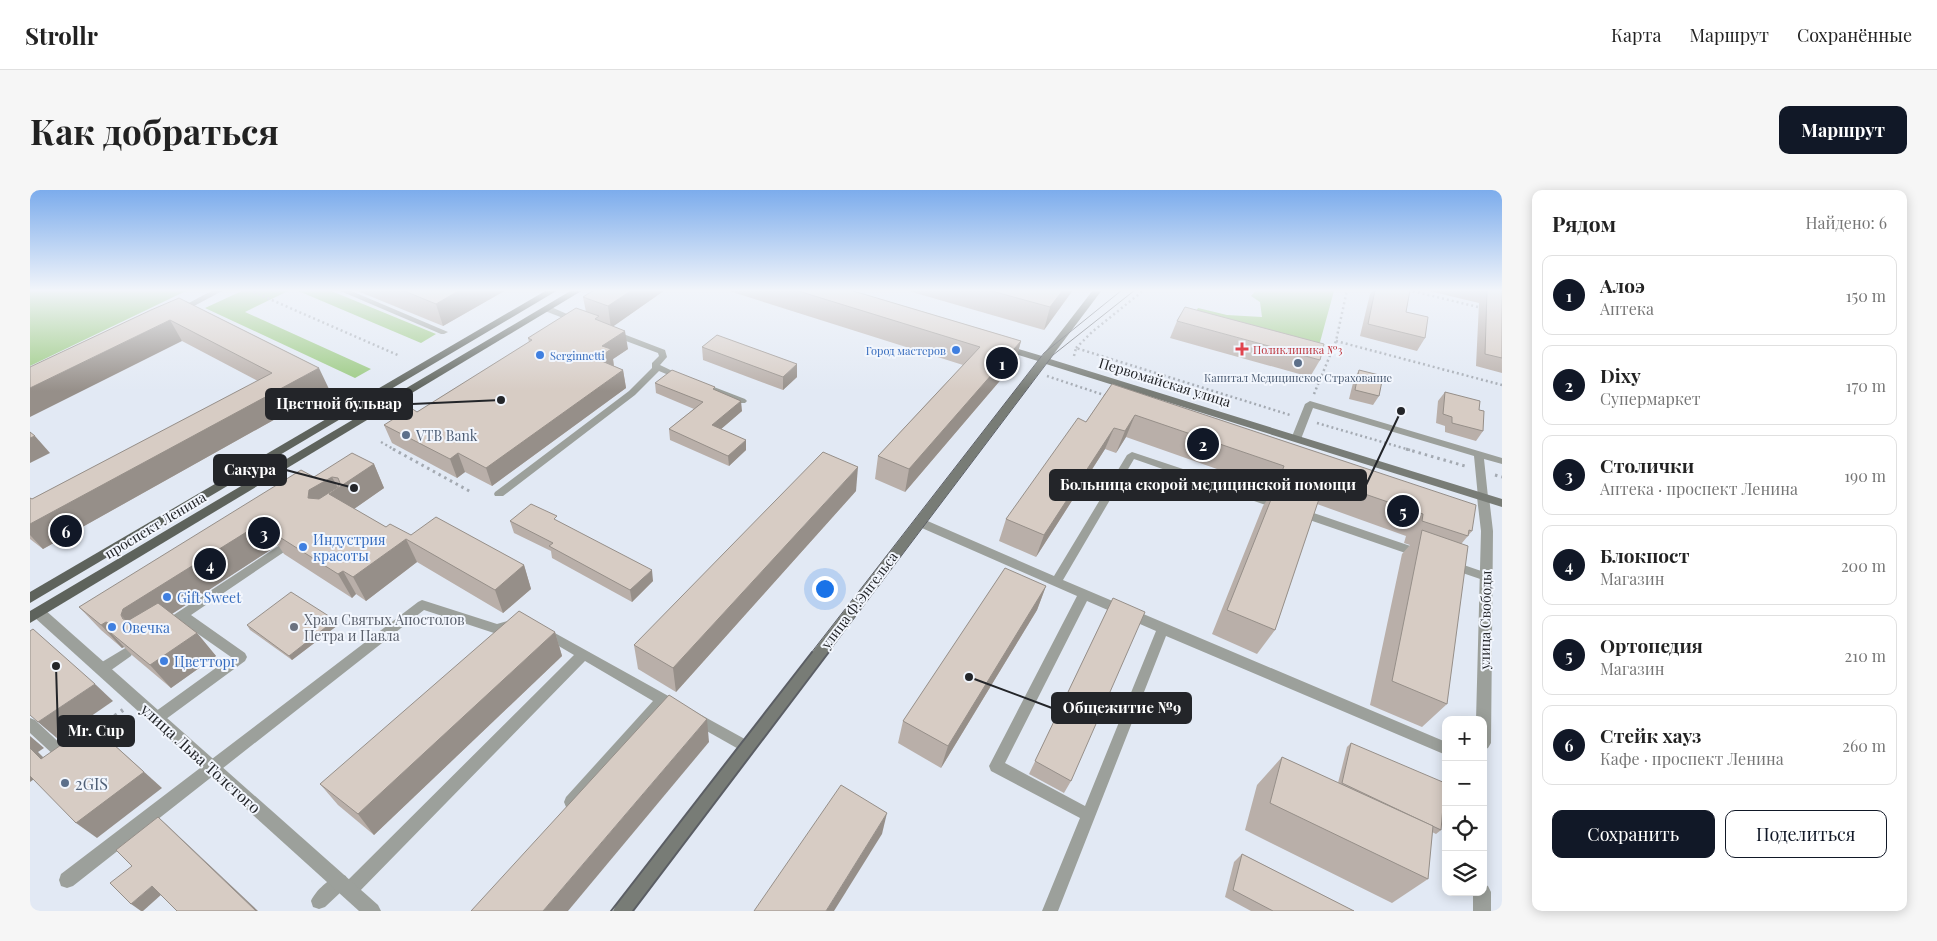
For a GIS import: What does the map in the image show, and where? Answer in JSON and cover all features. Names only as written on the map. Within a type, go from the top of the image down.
[{"type":"main road","name":"проспект Ленина","points":[[30,598],[496,324]]},
{"type":"main road","name":"проспект Ленина","points":[[33,612],[523,324]]},
{"type":"street","name":"улица Ф.Энгельса","points":[[622,911],[1072,324]]},
{"type":"street","name":"Первомайская улица","points":[[992,344],[1502,503]]},
{"type":"street","name":"улица Свободы","points":[[1483,497],[1487,530],[1483,716]]},
{"type":"street","name":"улица Льва Толстого","points":[[33,612],[102,669],[372,911]]},
{"type":"street","points":[[1482,896],[1482,911]]},
{"type":"lane","points":[[424,324],[444,332]]},
{"type":"lane","points":[[500,494],[632,393],[657,368],[656,364],[663,357],[662,352],[588,324]]},
{"type":"lane","points":[[657,368],[691,381]]},
{"type":"lane","points":[[708,388],[742,401]]},
{"type":"lane","points":[[1296,438],[1310,404],[1502,461]]},
{"type":"lane","points":[[1479,454],[1483,497]]},
{"type":"lane","points":[[1056,582],[1132,455],[1486,577]]},
{"type":"lane","points":[[919,522],[1442,747]]},
{"type":"lane","points":[[165,626],[283,547]]},
{"type":"lane","points":[[1084,594],[996,766],[1088,815]]},
{"type":"lane","points":[[67,880],[422,605],[498,629],[529,624],[747,747]]},
{"type":"lane","points":[[157,718],[241,657],[181,615]]},
{"type":"lane","points":[[1050,911],[1162,628]]},
{"type":"lane","points":[[102,669],[127,652]]},
{"type":"lane","points":[[319,901],[344,886],[583,654]]},
{"type":"lane","points":[[558,816],[663,699]]},
{"type":"lane","points":[[30,724],[61,753]]},
{"type":"path","points":[[326,324],[400,356]]},
{"type":"path","points":[[1074,356],[1076,348],[1088,333],[1101,324]]},
{"type":"path","points":[[1310,404],[1336,341],[1340,324]]},
{"type":"path","points":[[1336,341],[1502,384]]},
{"type":"path","points":[[1076,348],[1303,419],[1502,477]]},
{"type":"path","points":[[381,442],[471,492]]},
{"type":"path","points":[[91,732],[129,706]]},
{"type":"green space","points":[[30,324],[118,324],[30,366]]},
{"type":"green space","points":[[239,324],[271,324],[371,369],[355,378]]},
{"type":"green space","points":[[375,324],[411,324],[436,334],[421,343]]},
{"type":"green space","points":[[1208,324],[1325,324],[1317,353]]},
{"type":"building","points":[[122,324],[162,324],[30,388],[30,367]]},
{"type":"building","points":[[177,324],[230,324],[319,368],[30,524],[30,498],[32,499],[272,373]]},
{"type":"building","points":[[551,324],[607,324],[625,331],[602,346],[611,349],[597,359],[623,370],[486,468],[458,453],[450,459],[384,425],[411,408],[417,412],[532,340],[528,338]]},
{"type":"building","points":[[904,324],[963,324],[1021,341],[909,469],[878,456],[980,347]]},
{"type":"building","points":[[1187,324],[1248,324],[1324,344],[1320,360]]},
{"type":"building","points":[[1368,324],[1427,324],[1425,338]]},
{"type":"building","points":[[1486,324],[1502,324],[1502,358],[1485,354]]},
{"type":"building","points":[[717,335],[797,364],[783,377],[702,347]]},
{"type":"building","points":[[672,370],[715,387],[713,389],[741,401],[712,425],[746,440],[728,456],[669,429],[703,402],[655,383]]},
{"type":"building","points":[[1359,370],[1383,376],[1379,396],[1355,390]]},
{"type":"building","points":[[1112,384],[1476,505],[1472,531],[1469,530],[1468,536],[1422,521],[1423,514],[1324,480],[1322,488],[1281,474],[1284,466],[1135,415],[1125,431],[1114,428],[1044,535],[1006,519],[1078,418],[1086,422]]},
{"type":"building","points":[[1445,392],[1480,401],[1479,410],[1484,411],[1483,431],[1452,423],[1452,417],[1443,414]]},
{"type":"building","points":[[823,452],[858,467],[673,668],[634,645]]},
{"type":"building","points":[[352,453],[374,464],[329,494],[386,527],[390,524],[411,535],[436,517],[524,565],[495,590],[406,539],[353,577],[343,571],[338,574],[270,531],[274,528],[276,522],[269,518],[123,609],[121,615],[123,619],[129,620],[158,603],[197,633],[150,665],[111,633],[113,628],[111,624],[106,622],[101,625],[79,607],[301,470],[314,477]],"holes":[[[332,477],[338,478],[340,483],[338,487],[319,499],[308,498],[309,490]]]},
{"type":"building","points":[[1278,482],[1320,496],[1275,630],[1227,610]]},
{"type":"building","points":[[531,504],[557,516],[554,519],[652,570],[630,590],[549,546],[553,543],[510,521]]},
{"type":"building","points":[[1422,530],[1468,546],[1447,704],[1392,681]]},
{"type":"building","points":[[1005,568],[1046,586],[948,746],[903,721]]},
{"type":"building","name":"Храм Святых Апостолов Петра и Павла","points":[[291,592],[335,620],[289,656],[247,625]]},
{"type":"building","points":[[1113,598],[1145,612],[1071,781],[1035,761]]},
{"type":"building","points":[[519,611],[555,632],[358,814],[320,784]]},
{"type":"building","points":[[33,629],[95,684],[38,722],[30,715],[30,631]]},
{"type":"building","points":[[669,695],[707,719],[543,911],[471,911]]},
{"type":"building","points":[[91,724],[144,772],[76,823],[30,776],[30,748],[41,759]]},
{"type":"building","points":[[1351,743],[1442,782],[1441,830],[1342,783]]},
{"type":"building","points":[[1282,757],[1433,826],[1428,879],[1270,803]]},
{"type":"building","points":[[841,785],[887,813],[826,911],[754,911]]},
{"type":"building","points":[[158,817],[256,911],[177,911],[152,886],[131,904],[110,883],[132,866],[116,850]]},
{"type":"building","points":[[1242,854],[1354,911],[1273,911],[1233,890]]},
{"type":"tram line","points":[[811,653],[1044,353],[1080,324]]},
{"type":"tram line","points":[[828,653],[1053,355],[1093,324]]},
{"type":"tram line","points":[[611,911],[812,652]]},
{"type":"tram line","points":[[633,911],[829,652]]},
{"type":"place","name":"Поликлиника №3","points":[[1242,349]]},
{"type":"place","name":"Город мастеров","points":[[956,350]]},
{"type":"place","name":"Serginnetti","points":[[540,355]]},
{"type":"place","name":"Алоэ","points":[[1002,363]]},
{"type":"place","name":"Капитал Медицинское Страхование","points":[[1298,363]]},
{"type":"place","name":"Цветной бульвар","points":[[501,400]]},
{"type":"place","name":"Больница скорой медицинской помощи","points":[[1401,411]]},
{"type":"place","name":"VTB Bank","points":[[406,435]]},
{"type":"place","name":"Dixy","points":[[1203,444]]},
{"type":"place","name":"Сакура","points":[[354,488]]},
{"type":"place","name":"Ортопедия","points":[[1403,511]]},
{"type":"place","name":"Стейк хауз","points":[[66,531]]},
{"type":"place","name":"Столички","points":[[264,533]]},
{"type":"place","name":"Индустрия красоты","points":[[303,547]]},
{"type":"place","name":"Блокпост","points":[[210,564]]},
{"type":"place","name":"Gift Sweet","points":[[167,597]]},
{"type":"place","name":"Овечка","points":[[112,627]]},
{"type":"place","name":"Храм Святых Апостолов Петра и Павла","points":[[294,627]]},
{"type":"place","name":"Цветторг","points":[[164,661]]},
{"type":"place","name":"Mr. Cup","points":[[56,666]]},
{"type":"place","name":"Общежитие №9","points":[[969,677]]},
{"type":"place","name":"2GIS","points":[[65,783]]}]
